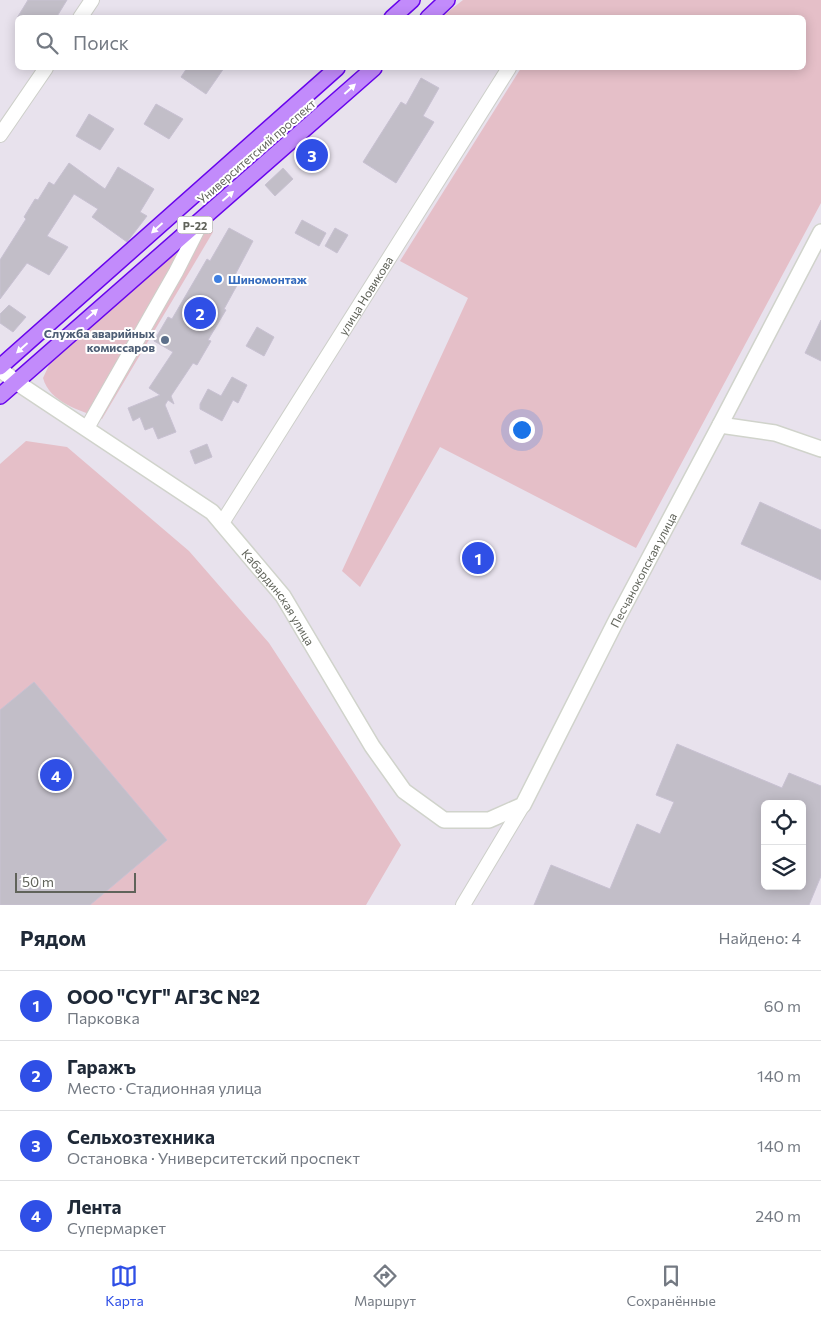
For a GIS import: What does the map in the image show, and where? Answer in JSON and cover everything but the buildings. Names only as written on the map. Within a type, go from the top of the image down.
[{"type":"highway","points":[[395,15],[412,0]]},
{"type":"highway","points":[[431,15],[447,0]]},
{"type":"highway","name":"Университетский проспект","points":[[0,368],[335,70]]},
{"type":"highway","name":"Университетский проспект","points":[[0,396],[372,70]]},
{"type":"street","points":[[82,15],[92,0]]},
{"type":"street","points":[[0,135],[45,70]]},
{"type":"street","name":"улица Новикова","points":[[222,523],[507,70]]},
{"type":"street","points":[[87,428],[176,272],[205,216]]},
{"type":"street","name":"Песчанокопская улица","points":[[463,905],[523,805],[616,619],[821,232]]},
{"type":"street","name":"Кабардинская улица","points":[[0,368],[16,382],[212,512],[283,596],[372,746],[404,791],[444,820],[489,820],[523,805]]},
{"type":"street","points":[[720,425],[775,433],[821,449]]},
{"type":"shaded area","points":[[463,0],[821,0],[821,203],[636,548],[440,447],[360,587],[342,571],[468,298],[400,261],[520,70],[806,70],[806,15],[444,15]]},
{"type":"shaded area","points":[[207,224],[213,232],[102,419],[76,409],[52,394],[43,378],[50,363]]},
{"type":"shaded area","points":[[26,441],[67,447],[189,551],[269,643],[401,845],[366,905],[0,905],[0,464]]},
{"type":"place","name":"Сельхозтехника","points":[[312,155]]},
{"type":"place","name":"Шиномонтаж","points":[[218,279]]},
{"type":"place","name":"Гаражъ","points":[[200,313]]},
{"type":"place","name":"Служба аварийных комиссаров","points":[[165,340]]},
{"type":"place","name":"ООО \"СУГ\" АГЗС №2","points":[[478,558]]},
{"type":"place","name":"Лента","points":[[56,775]]}]
